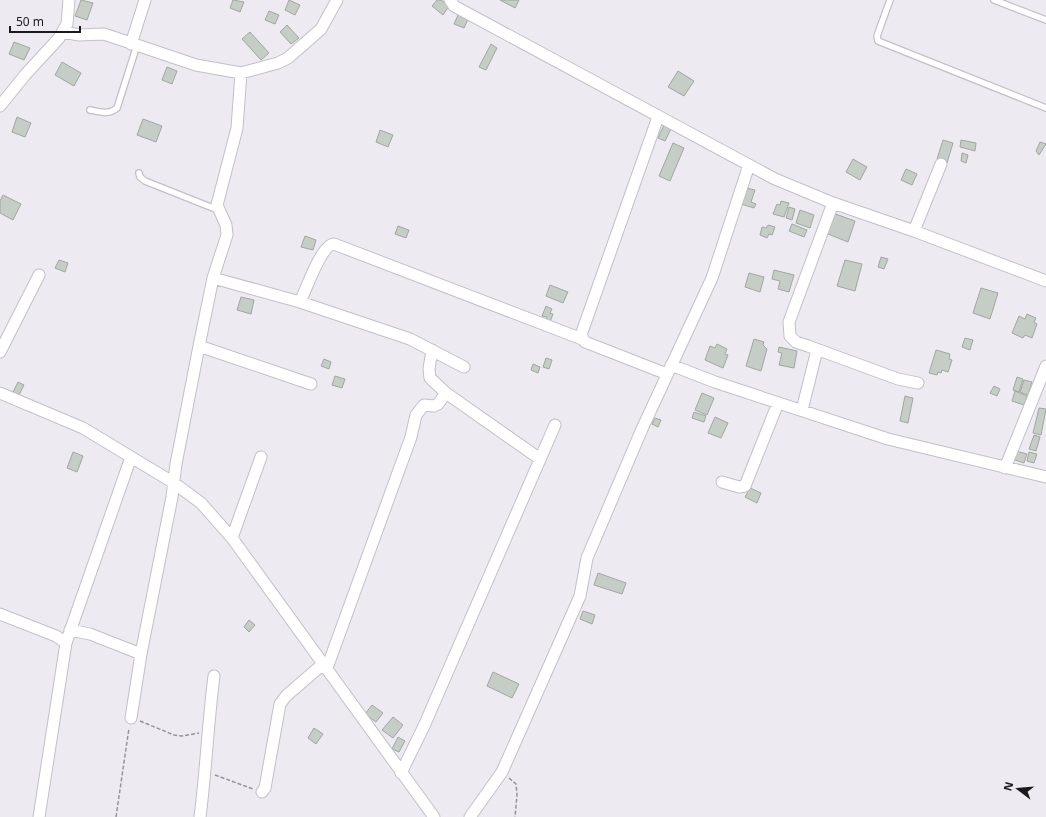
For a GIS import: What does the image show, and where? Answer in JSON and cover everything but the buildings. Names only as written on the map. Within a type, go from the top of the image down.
[{"type":"street","points":[[0,106],[63,32],[67,24],[69,0]]},
{"type":"street","points":[[134,45],[145,0]]},
{"type":"street","points":[[63,32],[80,35],[104,34],[196,65],[241,73],[278,63],[288,58],[321,29],[327,21],[337,0]]},
{"type":"street","points":[[450,0],[454,6],[775,179],[833,203],[914,231],[1046,281]]},
{"type":"street","points":[[131,718],[141,654],[199,346],[213,278],[227,235],[226,225],[218,210],[219,197],[237,128],[241,73]]},
{"type":"street","points":[[582,339],[581,335],[658,117]]},
{"type":"street","points":[[914,231],[941,164]]},
{"type":"street","points":[[470,817],[502,772],[580,596],[587,558],[642,429],[712,278],[749,165]]},
{"type":"street","points":[[833,203],[789,322],[790,336],[796,342],[817,350],[898,378],[918,383]]},
{"type":"street","points":[[300,302],[321,256],[327,247],[334,244],[582,339],[584,342],[669,370],[802,410],[888,439],[1046,477]]},
{"type":"street","points":[[0,352],[39,275]]},
{"type":"street","points":[[213,278],[300,302],[410,339],[464,367]]},
{"type":"street","points":[[199,346],[311,384]]},
{"type":"street","points":[[432,350],[429,369],[430,378],[446,393],[540,459]]},
{"type":"street","points":[[802,410],[817,350]]},
{"type":"street","points":[[1005,468],[1046,366]]},
{"type":"street","points":[[0,393],[70,422],[132,457],[174,483],[201,503],[232,538],[434,817]]},
{"type":"street","points":[[262,792],[265,788],[280,704],[286,696],[325,666],[411,437],[416,415],[424,405],[434,406],[438,404],[446,393]]},
{"type":"street","points":[[722,482],[739,487],[745,486],[778,403]]},
{"type":"street","points":[[401,773],[427,719],[555,425]]},
{"type":"street","points":[[39,817],[66,643],[132,457]]},
{"type":"street","points":[[232,538],[261,457]]},
{"type":"street","points":[[0,614],[56,636],[66,643]]},
{"type":"street","points":[[70,630],[90,634],[141,654]]},
{"type":"street","points":[[200,817],[206,772],[207,734],[214,676]]},
{"type":"lane","points":[[890,0],[877,36],[878,41],[1046,108]]},
{"type":"lane","points":[[994,0],[1046,20]]},
{"type":"lane","points":[[90,110],[107,113],[113,112],[117,108],[134,45]]},
{"type":"lane","points":[[140,173],[142,180],[145,182],[218,210]]},
{"type":"path","points":[[116,817],[131,718],[147,723],[174,735],[182,736],[196,733],[207,734]]},
{"type":"path","points":[[206,772],[262,792]]},
{"type":"path","points":[[502,772],[516,784],[518,795],[515,817]]}]
